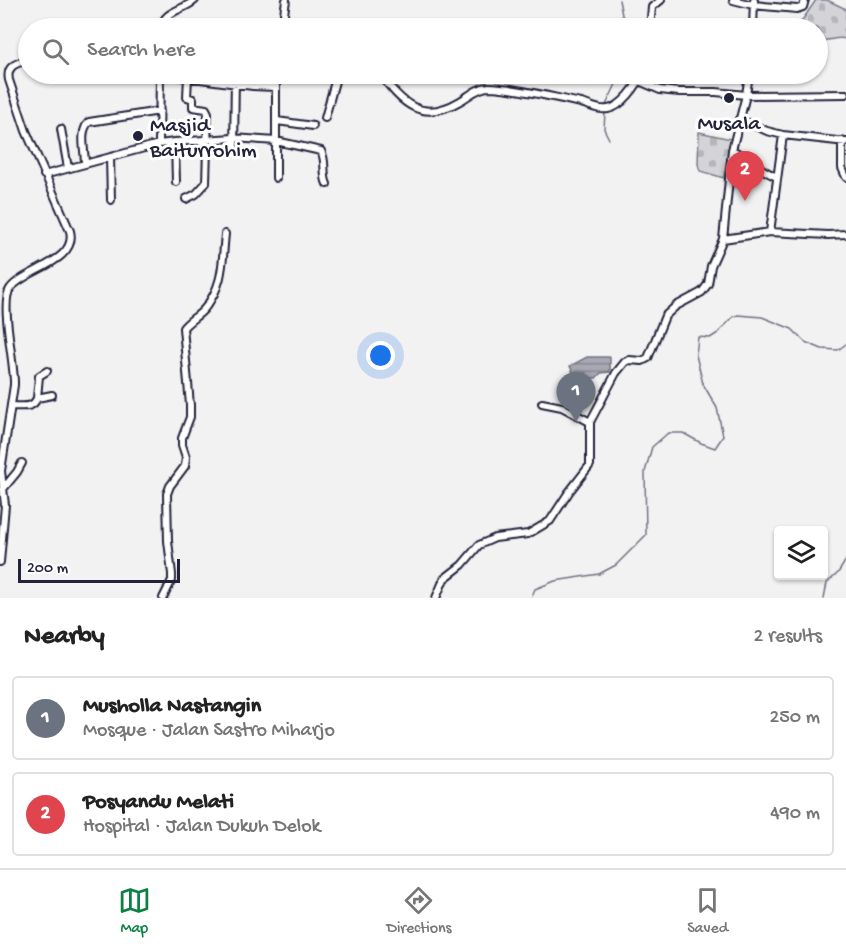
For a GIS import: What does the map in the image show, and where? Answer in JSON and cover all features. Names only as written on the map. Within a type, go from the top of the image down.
[{"type":"street","points":[[165,18],[195,0]]},
{"type":"street","points":[[283,18],[286,0]]},
{"type":"street","points":[[651,18],[652,7],[661,0]]},
{"type":"street","points":[[733,0],[797,9],[803,7],[805,0]]},
{"type":"street","points":[[753,18],[754,2]]},
{"type":"street","points":[[0,562],[5,505],[1,471],[12,406],[15,371],[6,305],[9,290],[59,256],[71,240],[26,131],[8,75],[12,66],[18,64]]},
{"type":"street","points":[[159,144],[161,84]]},
{"type":"street","points":[[186,199],[196,194],[206,183],[208,111],[193,107],[193,99],[187,97],[188,84]]},
{"type":"street","points":[[234,152],[235,84],[275,84],[276,178]]},
{"type":"street","points":[[325,118],[334,84]]},
{"type":"street","points":[[388,84],[398,97],[410,106],[421,109],[437,110],[452,105],[479,89],[489,87],[579,102],[601,110],[610,109],[618,104],[635,84]]},
{"type":"street","points":[[651,84],[660,90],[746,95],[846,94]]},
{"type":"street","points":[[436,598],[446,576],[462,565],[479,545],[495,538],[528,534],[549,521],[590,465],[590,422],[622,363],[629,360],[642,361],[648,358],[665,316],[676,306],[702,292],[708,284],[711,266],[723,239],[732,150],[748,84]]},
{"type":"street","points":[[85,164],[86,124],[160,111]]},
{"type":"street","points":[[739,119],[783,135],[844,141],[842,168],[846,177]]},
{"type":"street","points":[[277,121],[313,126]]},
{"type":"street","points":[[61,129],[68,168]]},
{"type":"street","points":[[771,232],[783,135]]},
{"type":"street","points":[[44,175],[159,144],[233,138],[276,141],[322,152],[327,184]]},
{"type":"street","points":[[175,142],[176,182]]},
{"type":"street","points":[[732,150],[777,177]]},
{"type":"street","points":[[110,157],[111,201]]},
{"type":"street","points":[[723,239],[771,232],[828,236],[846,234]]},
{"type":"street","points":[[164,598],[172,580],[167,494],[170,486],[185,466],[186,457],[182,438],[189,417],[190,405],[183,328],[203,310],[219,283],[224,261],[225,234]]},
{"type":"street","points":[[12,406],[32,405],[37,398],[39,376],[47,371]]},
{"type":"street","points":[[37,398],[52,395]]},
{"type":"street","points":[[542,403],[562,407],[590,422]]},
{"type":"street","points":[[3,489],[22,463]]},
{"type":"green space","points":[[816,0],[827,0],[846,9],[846,39],[828,40],[828,18],[804,18]]},
{"type":"green space","points":[[699,132],[731,139],[724,178],[700,171],[698,164]]},
{"type":"shaded area","points":[[587,357],[610,357],[610,372],[601,373],[596,378],[588,378],[586,373],[575,377],[570,366]]},
{"type":"waterway","points":[[619,0],[624,18]]},
{"type":"waterway","points":[[605,107],[616,84]]},
{"type":"waterway","points":[[605,112],[604,129],[609,139]]},
{"type":"waterway","points":[[531,598],[535,589],[555,581],[599,574],[616,565],[646,535],[645,472],[652,447],[668,433],[683,433],[715,448],[723,436],[717,408],[703,384],[696,355],[698,337],[710,338],[738,315],[762,317],[792,329],[805,342],[822,349],[838,350],[846,344]]},
{"type":"waterway","points":[[824,598],[827,583],[838,573],[846,560]]},
{"type":"place","name":"Musala","points":[[729,98]]},
{"type":"place","name":"Masjid Baiturrohim","points":[[138,136]]},
{"type":"place","name":"Posyandu Melati","points":[[745,201]]},
{"type":"place","name":"Musholla Nastangin","points":[[576,422]]}]
